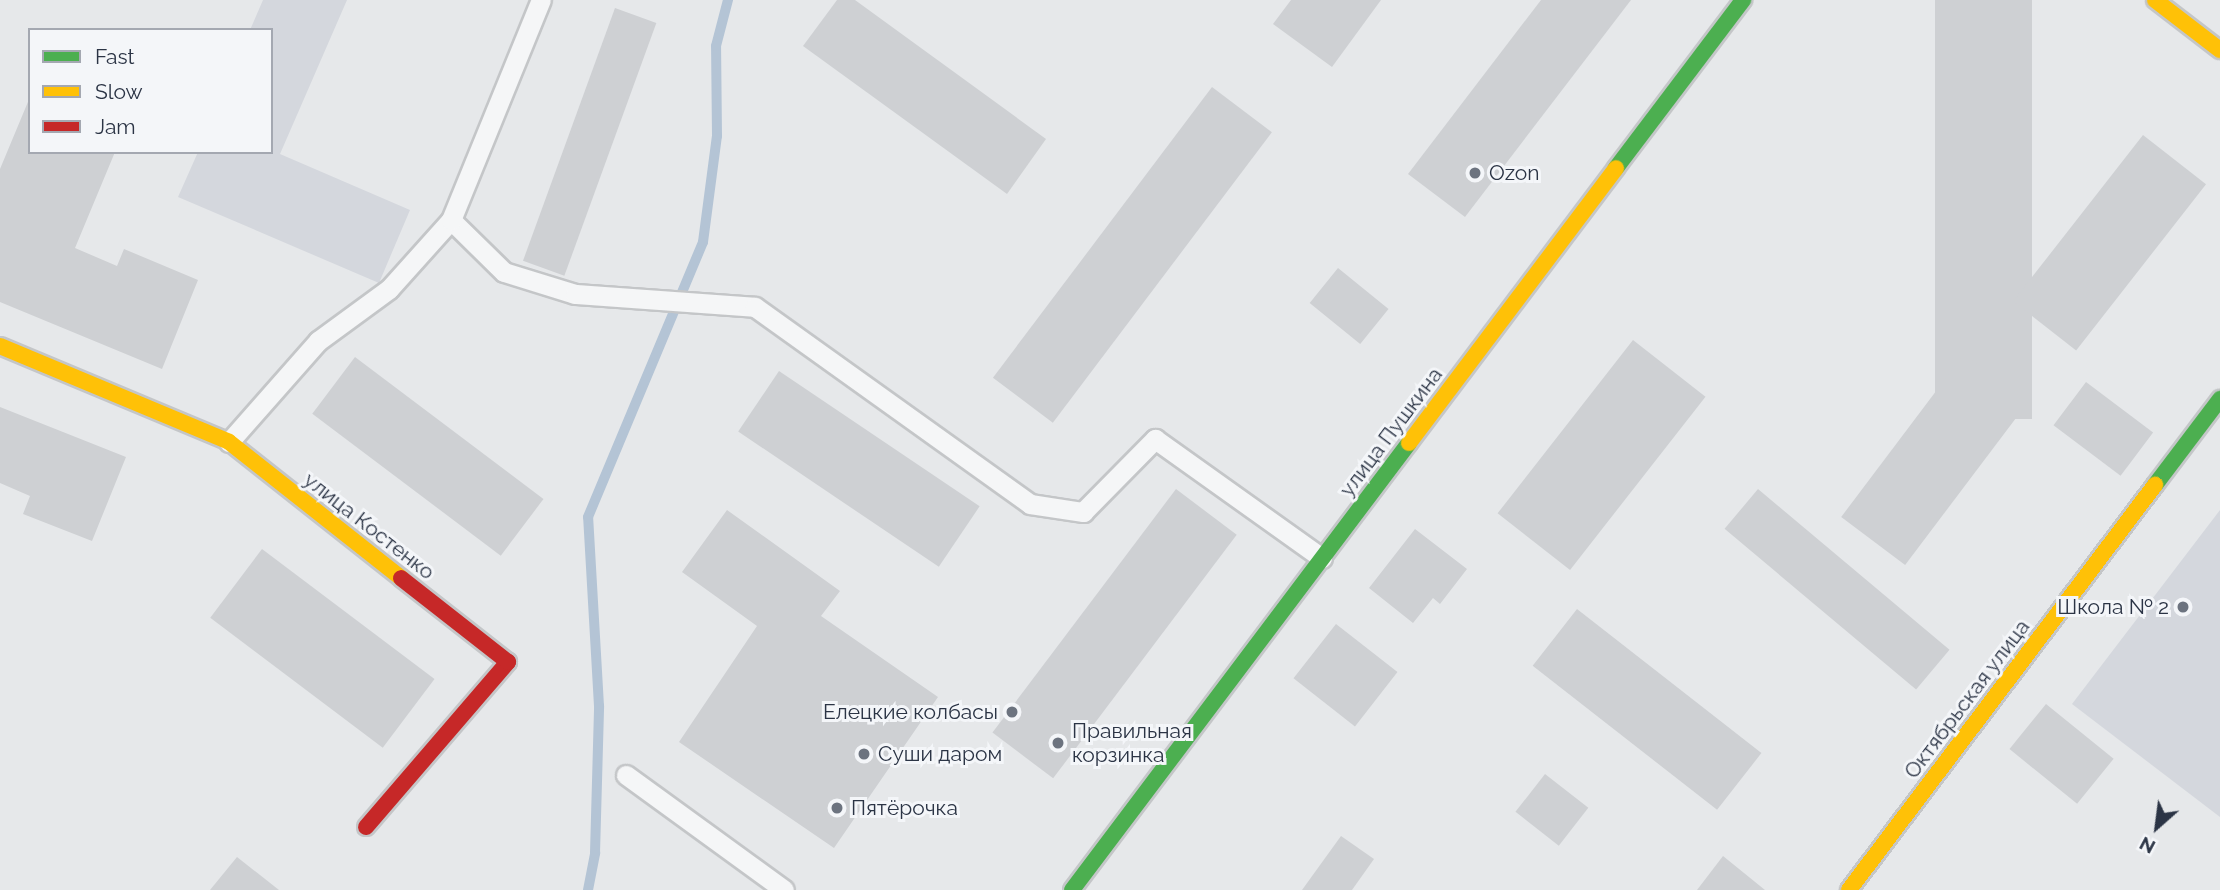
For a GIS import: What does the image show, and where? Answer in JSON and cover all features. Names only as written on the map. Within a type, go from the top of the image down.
[{"type":"street","name":"улица Пушкина","points":[[1072,890],[1743,0]]},
{"type":"street","points":[[2155,0],[2220,50]]},
{"type":"street","name":"улица Костенко","points":[[0,346],[229,442],[508,662],[366,827]]},
{"type":"street","name":"Октябрьская улица","points":[[1849,890],[2220,399]]},
{"type":"lane","points":[[229,442],[318,341],[389,289],[451,220],[541,0]]},
{"type":"lane","points":[[451,220],[504,272],[575,294],[755,307],[1030,503],[1083,512],[1155,439],[1322,558]]},
{"type":"lane","points":[[626,775],[784,890]]},
{"type":"shaded area","points":[[263,0],[347,0],[280,154],[410,210],[379,283],[178,197],[197,154],[273,154],[273,28],[251,28]]},
{"type":"shaded area","name":"Школа № 2","points":[[2220,510],[2220,817],[2072,704]]},
{"type":"building","points":[[837,0],[855,0],[1046,139],[1007,194],[803,46]]},
{"type":"building","points":[[1291,0],[1381,0],[1332,67],[1273,24]]},
{"type":"building","points":[[1541,0],[1631,0],[1465,217],[1408,174]]},
{"type":"building","points":[[1935,0],[2032,0],[2032,419],[1935,419]]},
{"type":"building","points":[[615,8],[656,23],[564,276],[523,261]]},
{"type":"building","points":[[1212,87],[1272,132],[1053,423],[993,378]]},
{"type":"building","points":[[28,102],[28,154],[114,154],[75,248],[117,266],[124,249],[198,280],[162,369],[0,302],[0,169]]},
{"type":"building","points":[[2143,135],[2206,184],[2076,351],[2013,301]]},
{"type":"building","points":[[1338,268],[1389,309],[1360,344],[1310,303]]},
{"type":"building","points":[[1633,340],[1705,397],[1570,570],[1498,513]]},
{"type":"building","points":[[1964,354],[2028,402],[1905,565],[1841,517]]},
{"type":"building","points":[[355,357],[543,499],[501,556],[312,414]]},
{"type":"building","points":[[779,371],[980,506],[939,567],[738,432]]},
{"type":"building","points":[[2086,382],[2153,433],[2121,476],[2054,425]]},
{"type":"building","points":[[0,407],[126,457],[92,541],[23,514],[30,496],[0,483]]},
{"type":"building","points":[[1176,489],[1237,535],[1053,778],[992,733]]},
{"type":"building","points":[[1758,489],[1950,650],[1916,690],[1725,529]]},
{"type":"building","points":[[727,510],[840,591],[821,616],[938,697],[834,848],[679,742],[757,626],[682,572]]},
{"type":"building","points":[[1415,529],[1467,569],[1440,604],[1433,598],[1413,623],[1369,588]]},
{"type":"building","points":[[262,549],[435,679],[383,748],[210,618]]},
{"type":"building","points":[[1577,609],[1761,753],[1717,810],[1533,666]]},
{"type":"building","points":[[1336,624],[1397,672],[1355,726],[1294,678]]},
{"type":"building","points":[[2046,704],[2114,759],[2077,804],[2009,749]]},
{"type":"building","points":[[1545,774],[1588,808],[1559,846],[1515,812]]},
{"type":"building","points":[[1341,836],[1374,859],[1352,890],[1302,890]]},
{"type":"building","points":[[1723,856],[1765,890],[1697,890]]},
{"type":"building","points":[[237,857],[279,890],[210,890]]},
{"type":"waterway","points":[[588,890],[595,853],[599,706],[588,517],[703,242],[717,136],[716,46],[728,0]]},
{"type":"traffic: fast","points":[[1616,168],[1743,0]]},
{"type":"traffic: fast","points":[[2155,485],[2220,399]]},
{"type":"traffic: fast","points":[[1072,890],[1409,443]]},
{"type":"traffic: slow","points":[[2155,0],[2220,50]]},
{"type":"traffic: slow","points":[[1409,443],[1616,168]]},
{"type":"traffic: slow","points":[[0,346],[229,442],[401,578]]},
{"type":"traffic: slow","points":[[1849,890],[2155,485]]},
{"type":"traffic: jam","points":[[366,827],[508,662],[401,578]]},
{"type":"place","name":"Ozon","points":[[1475,173]]},
{"type":"place","name":"Школа № 2","points":[[2183,607]]},
{"type":"place","name":"Елецкие колбасы","points":[[1012,712]]},
{"type":"place","name":"Правильная корзинка","points":[[1058,743]]},
{"type":"place","name":"Суши даром","points":[[864,754]]},
{"type":"place","name":"Пятёрочка","points":[[837,808]]}]
